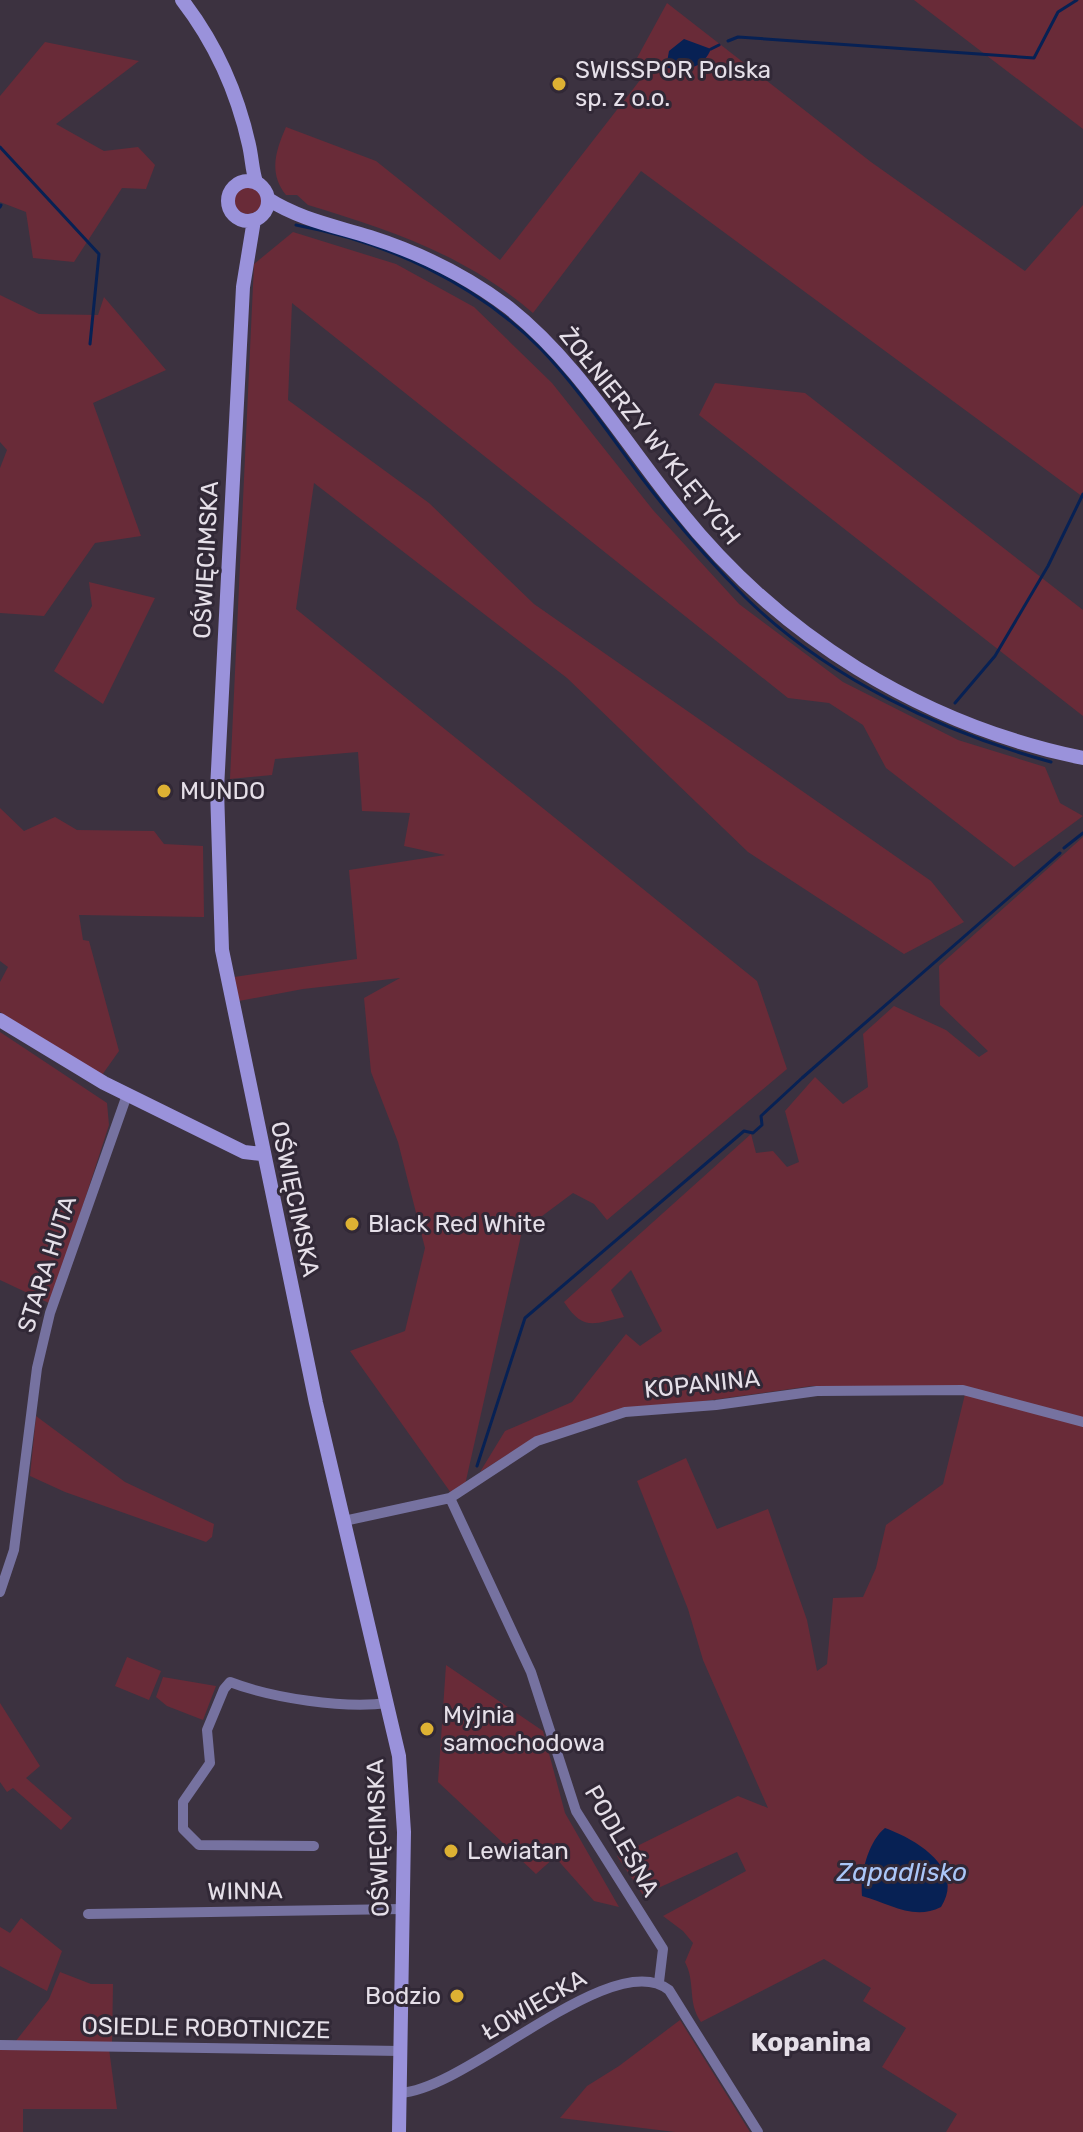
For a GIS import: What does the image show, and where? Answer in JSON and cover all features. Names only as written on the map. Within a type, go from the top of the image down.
[{"type":"street","points":[[182,0],[223,63],[256,182]]},
{"type":"street","points":[[241,181],[245,135]]},
{"type":"street","points":[[241,181],[256,182],[265,189],[268,199],[252,218],[227,203],[230,190],[241,181]]},
{"type":"street","name":"ŻOŁNIERZY WYKLĘTYCH","points":[[268,199],[303,217],[430,260],[508,308],[562,358],[678,509],[726,564],[781,614],[833,653],[900,693],[965,723],[1008,740],[1083,758]]},
{"type":"street","name":"ŻOŁNIERZY WYKLĘTYCH","points":[[252,218],[303,217]]},
{"type":"street","name":"OŚWIĘCIMSKA","points":[[252,218],[244,266],[218,759],[217,856],[222,950],[262,1154],[388,1703],[402,1786],[399,2132]]},
{"type":"street","points":[[0,1020],[127,1095],[244,1152],[262,1154]]},
{"type":"street","name":"STARA HUTA","points":[[0,1592],[14,1550],[33,1392],[47,1325],[127,1095]]},
{"type":"street","name":"KOPANINA","points":[[344,1521],[450,1498],[537,1441],[573,1426],[625,1412],[716,1405],[817,1391],[963,1390],[1083,1422]]},
{"type":"street","name":"PODLEŚNA","points":[[450,1498],[531,1672],[576,1811],[661,1944],[665,1960],[659,1982]]},
{"type":"street","points":[[314,1846],[199,1845],[183,1829],[183,1802],[210,1763],[207,1730],[224,1689],[230,1682],[293,1698],[358,1704],[388,1703]]},
{"type":"street","name":"WINNA","points":[[88,1914],[403,1909]]},
{"type":"street","name":"ŁOWIECKA","points":[[400,2093],[416,2092],[454,2074],[600,1989],[628,1982],[659,1982]]},
{"type":"street","points":[[659,1982],[669,1990],[758,2132]]},
{"type":"street","name":"OSIEDLE ROBOTNICZE","points":[[6,2045],[401,2051]]},
{"type":"shaded area","points":[[914,0],[1083,0],[1083,129]]},
{"type":"shaded area","points":[[667,3],[871,162],[1025,271],[1083,205],[1083,497],[641,171],[533,313],[508,293],[455,260],[369,224],[308,205],[297,195],[286,195],[280,187],[275,170],[279,144],[286,127],[376,161],[500,260],[644,75],[637,58]]},
{"type":"shaded area","points":[[45,42],[139,61],[56,124],[104,151],[138,147],[155,165],[146,189],[122,188],[74,262],[33,258],[26,212],[0,202],[0,96]]},
{"type":"shaded area","points":[[248,186],[258,190],[262,200],[258,210],[248,214],[238,210],[234,200],[238,190]]},
{"type":"shaded area","points":[[293,232],[396,264],[474,307],[552,383],[653,510],[739,604],[843,682],[958,740],[1045,767],[1060,803],[1083,816],[1014,867],[886,768],[863,725],[829,703],[788,698],[292,303],[288,400],[429,503],[534,604],[931,881],[964,922],[904,954],[748,852],[567,678],[314,483],[296,609],[757,981],[787,1069],[607,1220],[594,1204],[573,1193],[522,1231],[465,1485],[451,1493],[350,1351],[405,1331],[425,1248],[398,1142],[371,1072],[364,998],[400,978],[303,989],[239,1001],[234,977],[357,959],[349,870],[445,855],[404,846],[410,813],[362,811],[358,752],[275,759],[272,775],[230,779],[254,264]]},
{"type":"shaded area","points":[[0,295],[39,314],[98,315],[104,297],[166,370],[93,403],[141,536],[95,543],[44,616],[0,613],[0,468],[7,450],[0,442]]},
{"type":"shaded area","points":[[715,383],[805,393],[1083,610],[1083,716],[699,415]]},
{"type":"shaded area","points":[[89,582],[155,598],[103,704],[54,671],[92,606]]},
{"type":"shaded area","points":[[0,808],[24,831],[55,817],[77,830],[154,831],[164,844],[203,846],[204,917],[79,915],[83,940],[89,941],[119,1051],[102,1075],[0,1012],[0,982],[8,967],[0,961]]},
{"type":"shaded area","points":[[1083,837],[1083,1418],[1057,1410],[1083,1423],[1083,2132],[946,2132],[957,2114],[882,2067],[906,2028],[863,2001],[871,1988],[824,1959],[701,2022],[694,2007],[685,1962],[693,1943],[663,1916],[746,1871],[737,1852],[643,1895],[617,1856],[738,1796],[768,1808],[703,1660],[688,1609],[637,1481],[686,1458],[717,1529],[768,1509],[807,1620],[817,1671],[827,1664],[833,1598],[863,1597],[876,1568],[886,1525],[943,1484],[967,1386],[812,1386],[597,1416],[536,1437],[480,1472],[505,1431],[572,1402],[626,1334],[640,1346],[662,1331],[631,1270],[611,1290],[624,1317],[590,1323],[577,1318],[564,1302],[751,1134],[756,1153],[773,1151],[787,1167],[799,1162],[785,1111],[815,1077],[843,1104],[868,1087],[863,1034],[894,1006],[946,1030],[979,1057],[988,1051],[940,1005],[939,966]]},
{"type":"shaded area","points":[[0,1032],[107,1103],[109,1125],[51,1304],[0,1280]]},
{"type":"shaded area","points":[[36,1416],[125,1482],[214,1524],[212,1537],[206,1542],[65,1492],[30,1476]]},
{"type":"shaded area","points":[[127,1657],[161,1671],[149,1700],[115,1686]]},
{"type":"shaded area","points":[[446,1665],[543,1731],[565,1813],[619,1907],[594,1901],[555,1857],[536,1874],[438,1782]]},
{"type":"shaded area","points":[[163,1677],[216,1686],[203,1720],[167,1706],[156,1697]]},
{"type":"shaded area","points":[[0,1703],[40,1766],[26,1778],[72,1818],[61,1830],[13,1788],[7,1792],[0,1782]]},
{"type":"shaded area","points":[[21,1918],[62,1951],[47,1991],[0,1966],[0,1927],[10,1933]]},
{"type":"shaded area","points":[[60,1972],[91,1984],[113,1984],[112,2043],[15,2042],[49,1999]]},
{"type":"shaded area","points":[[680,2020],[750,2132],[675,2132],[560,2118],[587,2086]]},
{"type":"shaded area","points":[[0,2048],[109,2049],[117,2109],[23,2109],[23,2132],[0,2132]]},
{"type":"water","points":[[684,39],[711,49],[698,65],[666,68],[669,51]]},
{"type":"water","name":"Zapadlisko","points":[[885,1828],[922,1848],[942,1868],[947,1880],[947,1893],[941,1907],[911,1912],[862,1896],[866,1859],[874,1841]]},
{"type":"waterway","points":[[728,41],[738,37],[1034,58],[1058,12],[1077,0]]},
{"type":"waterway","points":[[711,49],[719,45]]},
{"type":"waterway","points":[[0,147],[99,254],[90,344]]},
{"type":"waterway","points":[[296,225],[364,242],[396,254],[459,285],[516,325],[568,380],[654,494],[705,554],[745,597],[812,653],[888,699],[928,718],[1010,750],[1051,762]]},
{"type":"waterway","points":[[955,703],[995,656],[1048,566],[1083,494]]},
{"type":"waterway","points":[[1064,848],[1083,833]]},
{"type":"waterway","points":[[477,1466],[525,1318],[744,1131],[753,1133],[762,1125],[761,1116],[802,1078],[1060,853]]},
{"type":"place","name":"SWISSPOR Polska sp. z o.o.","points":[[559,84]]},
{"type":"place","name":"MUNDO","points":[[164,791]]},
{"type":"place","name":"Black Red White","points":[[352,1224]]},
{"type":"place","name":"Myjnia samochodowa","points":[[427,1729]]},
{"type":"place","name":"Lewiatan","points":[[451,1851]]},
{"type":"place","name":"Bodzio","points":[[457,1996]]},
{"type":"district","name":"Kopanina","points":[[811,2042]]}]
